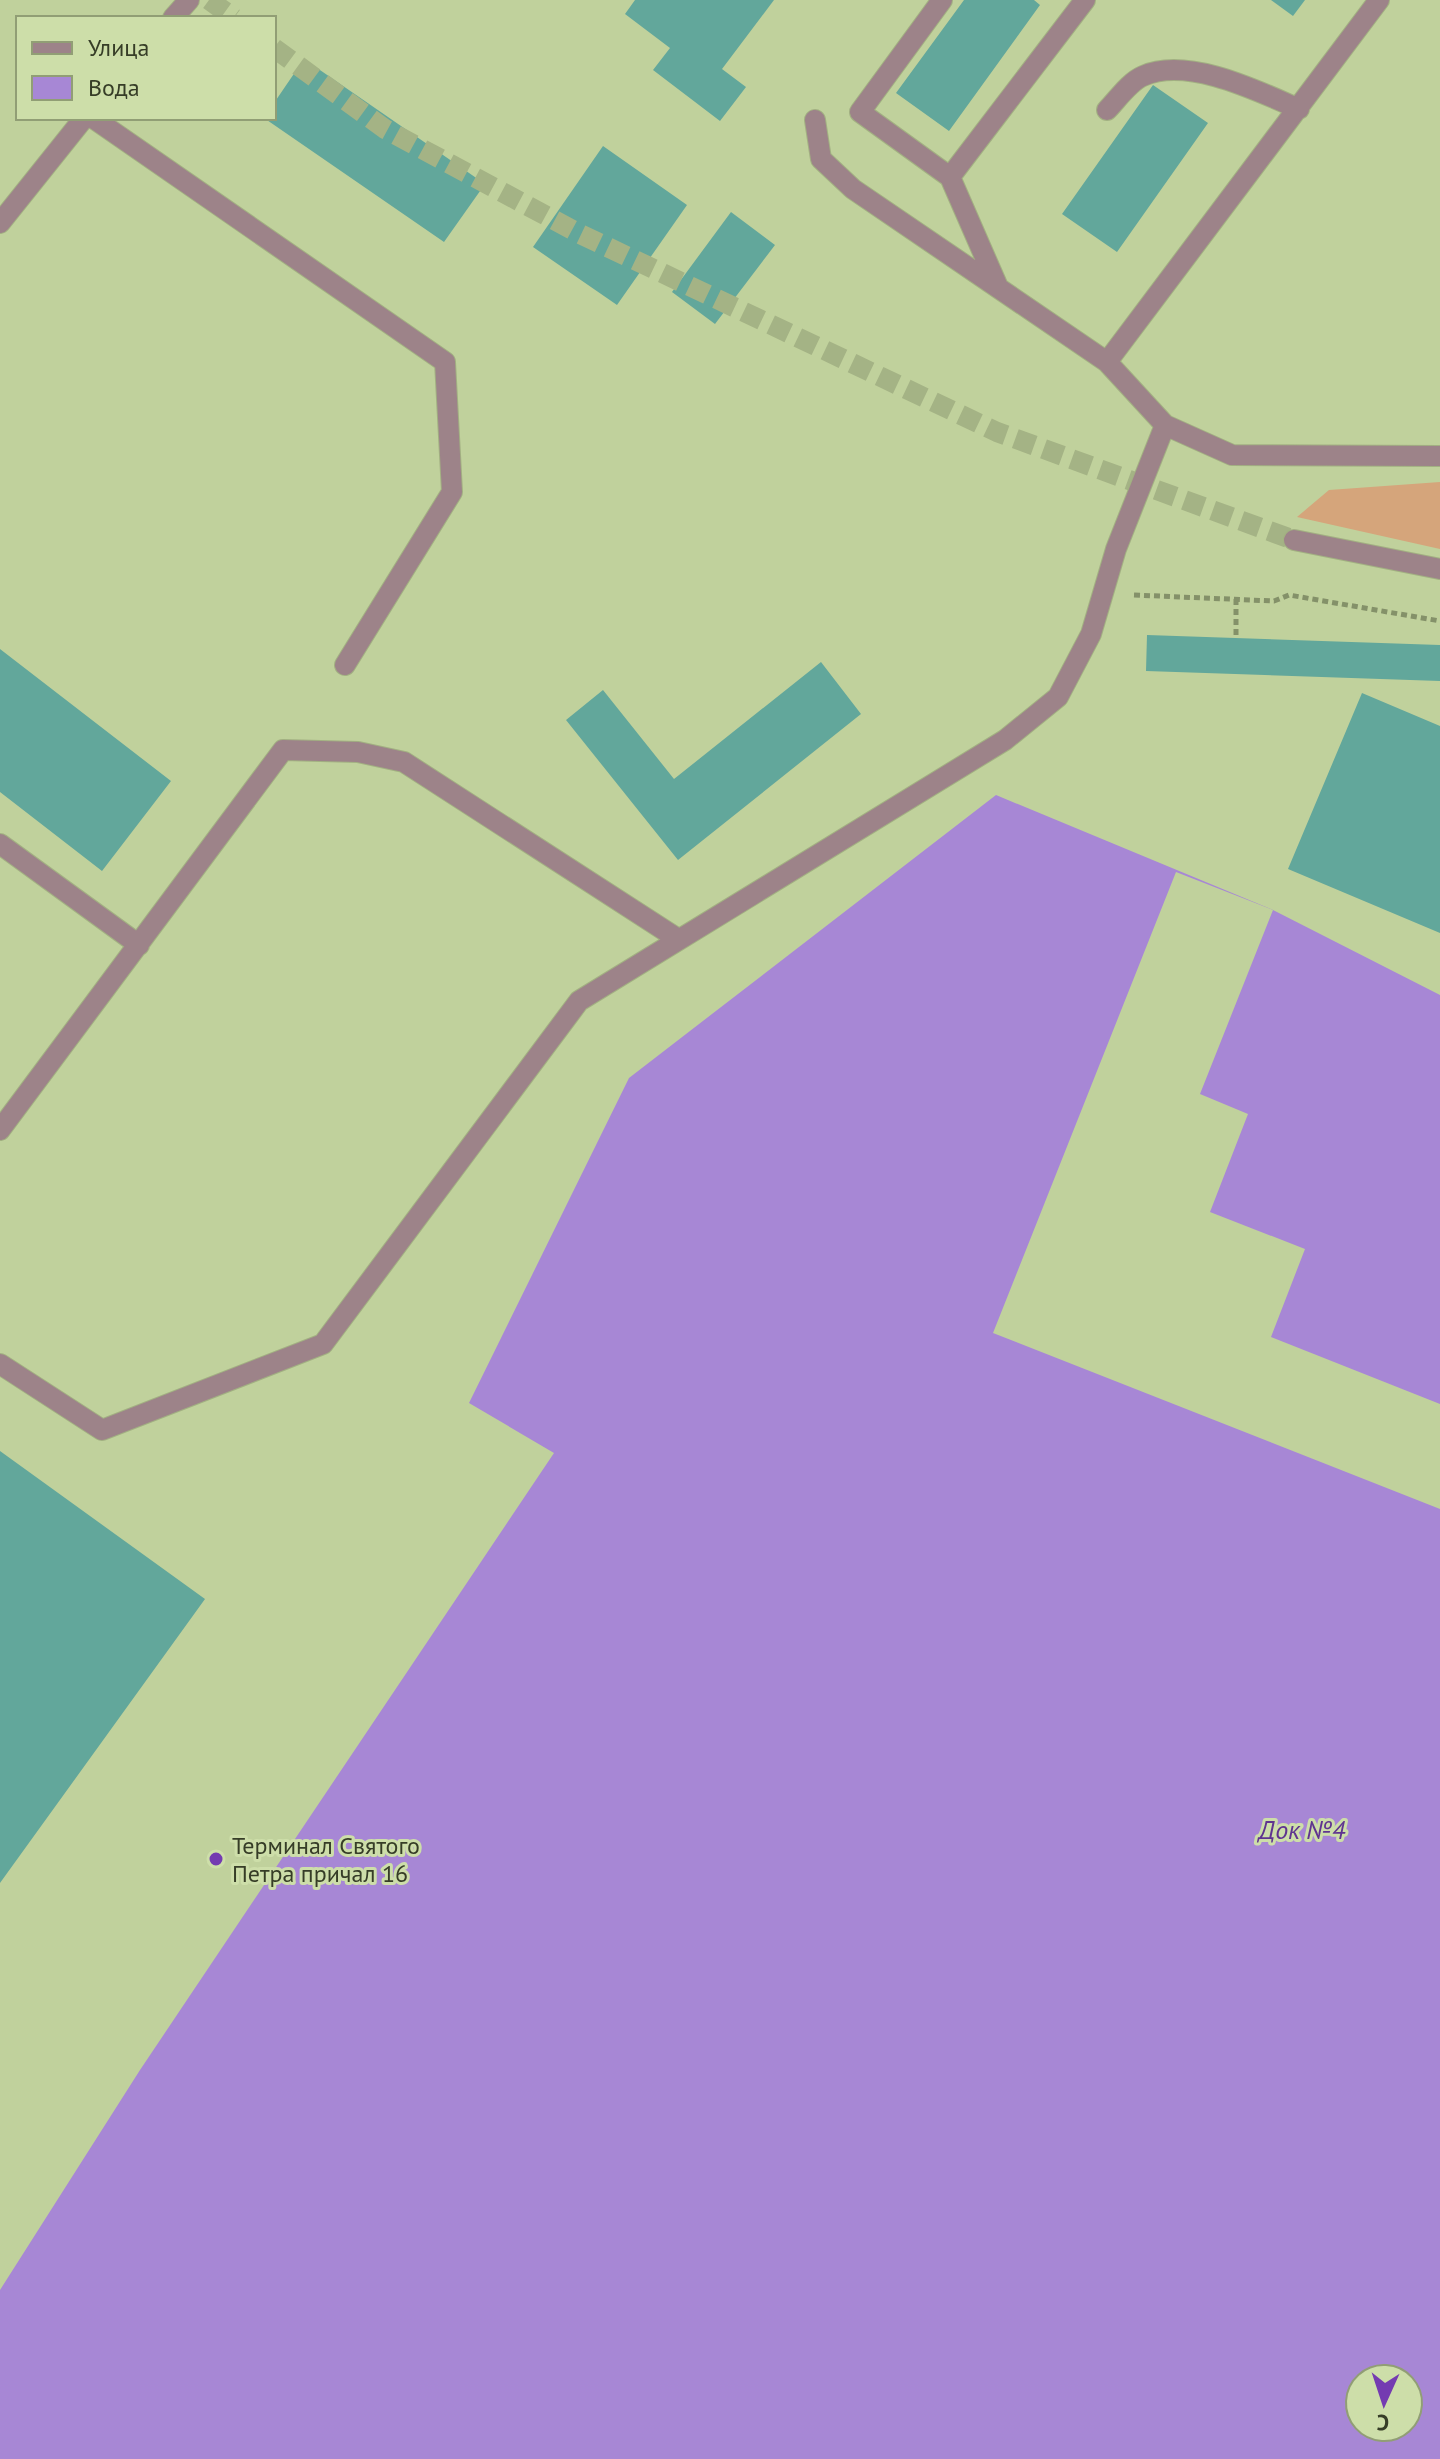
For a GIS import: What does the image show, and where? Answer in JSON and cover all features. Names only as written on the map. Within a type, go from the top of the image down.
[{"type":"street","points":[[175,16],[189,0]]},
{"type":"street","points":[[942,0],[860,112],[950,177],[1000,291]]},
{"type":"street","points":[[950,177],[1085,0]]},
{"type":"street","points":[[1107,362],[1379,0]]},
{"type":"street","points":[[1107,110],[1140,77],[1163,69],[1213,76],[1299,109]]},
{"type":"street","points":[[0,223],[82,120]]},
{"type":"street","points":[[96,120],[445,362],[452,492],[345,665]]},
{"type":"street","points":[[815,120],[821,159],[853,189],[1107,362],[1165,425],[1232,455],[1440,456]]},
{"type":"street","points":[[0,1364],[102,1430],[323,1344],[579,1001],[1005,740],[1058,697],[1091,634],[1116,549],[1165,425]]},
{"type":"street","points":[[1294,540],[1440,569]]},
{"type":"street","points":[[0,1130],[283,750],[358,752],[404,762],[678,939]]},
{"type":"street","points":[[0,844],[139,945]]},
{"type":"path","points":[[1105,593],[1274,601],[1289,595],[1440,621]]},
{"type":"path","points":[[1236,599],[1236,639]]},
{"type":"shaded area","points":[[1440,482],[1440,549],[1297,517],[1329,490]]},
{"type":"water","name":"Док №4","points":[[996,795],[1273,910],[1440,995],[1440,2459],[0,2459],[0,2290],[140,2070],[554,1453],[469,1403],[629,1078]]},
{"type":"pier","points":[[1176,872],[1273,910],[1200,1094],[1248,1114],[1210,1212],[1305,1249],[1271,1337],[1440,1404],[1440,1509],[993,1333]]},
{"type":"building","points":[[635,0],[774,0],[722,69],[746,87],[720,121],[653,70],[670,48],[625,14]]},
{"type":"building","points":[[964,0],[1034,0],[1040,5],[949,131],[896,93]]},
{"type":"building","points":[[1271,0],[1305,0],[1293,16]]},
{"type":"building","points":[[304,59],[485,184],[444,242],[267,120],[276,120],[276,100]]},
{"type":"building","points":[[1153,85],[1208,123],[1117,252],[1062,214]]},
{"type":"building","points":[[603,146],[687,205],[617,305],[533,247]]},
{"type":"building","points":[[731,212],[775,245],[715,324],[672,292]]},
{"type":"building","points":[[1147,635],[1440,645],[1440,681],[1146,671]]},
{"type":"building","points":[[0,649],[171,781],[102,871],[0,792]]},
{"type":"building","points":[[821,662],[861,714],[678,860],[566,720],[603,690],[674,779]]},
{"type":"building","points":[[1362,693],[1440,726],[1440,933],[1288,869]]},
{"type":"building","points":[[0,1451],[205,1599],[0,1883]]},
{"type":"tunnel","points":[[209,0],[231,16]]},
{"type":"tunnel","points":[[276,49],[385,129],[580,234],[997,432],[1294,540]]},
{"type":"place","name":"Терминал Святого Петра причал 16","points":[[216,1859]]}]
